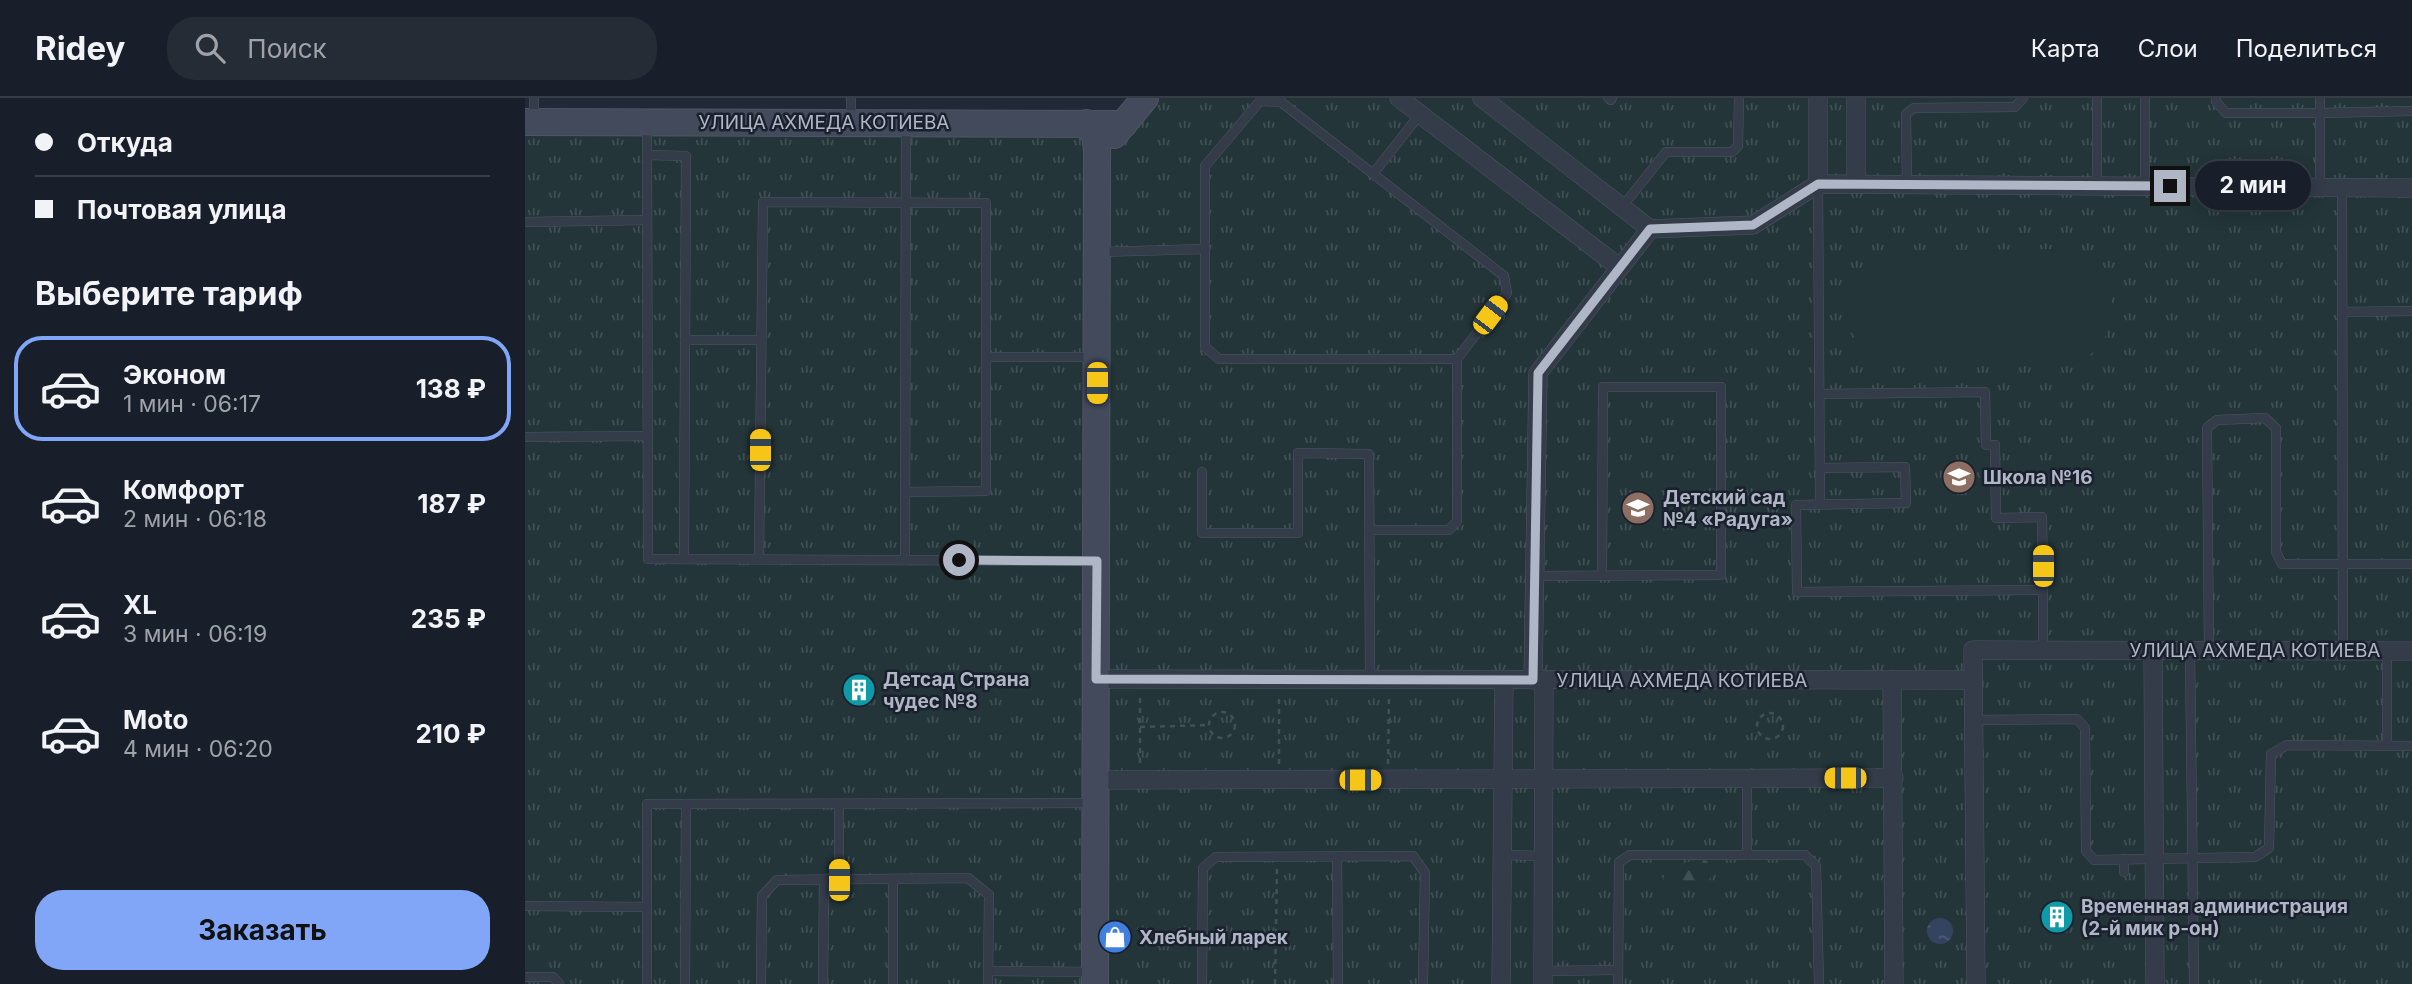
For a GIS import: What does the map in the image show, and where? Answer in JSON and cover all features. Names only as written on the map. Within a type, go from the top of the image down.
[{"type":"street","points":[[1097,155],[1145,98]]},
{"type":"street","points":[[1399,98],[1619,267]]},
{"type":"street","points":[[1482,98],[1650,229],[1753,225],[1818,184],[2412,188]]},
{"type":"street","points":[[1818,98],[1818,184]]},
{"type":"street","points":[[1856,98],[1856,184]]},
{"type":"street","name":"УЛИЦА АХМЕДА КОТИЕВА","points":[[531,114],[647,122],[851,110],[906,122],[1124,124]]},
{"type":"street","points":[[1087,123],[1095,136],[1097,155],[1095,978]]},
{"type":"street","points":[[1543,978],[1544,779],[1535,576],[1538,373],[1650,229]]},
{"type":"street","name":"УЛИЦА АХМЕДА КОТИЕВА","points":[[1096,679],[1973,680],[1973,650],[2412,651]]},
{"type":"street","points":[[2154,650],[2155,984]]},
{"type":"street","points":[[1501,984],[1504,680]]},
{"type":"street","points":[[1892,680],[1894,984]]},
{"type":"street","points":[[1973,680],[1976,984]]},
{"type":"street","points":[[1096,792],[1139,780],[1894,778]]},
{"type":"lane","points":[[1622,207],[1666,152],[1732,152],[1738,146],[1739,98]]},
{"type":"lane","points":[[1907,185],[1906,114],[1914,108],[1933,103],[2015,107],[2023,98]]},
{"type":"lane","points":[[2097,98],[2097,186]]},
{"type":"lane","points":[[2145,98],[2145,186]]},
{"type":"lane","points":[[2216,98],[2216,102],[2226,113],[2412,111]]},
{"type":"lane","points":[[2320,98],[2320,187]]},
{"type":"lane","points":[[1370,530],[1449,530],[1457,521],[1457,359],[1507,293],[1504,276],[1281,102],[1260,102],[1205,166],[1205,347],[1219,359],[1457,359]]},
{"type":"lane","points":[[1373,174],[1420,114]]},
{"type":"lane","points":[[647,122],[648,559],[1097,561]]},
{"type":"lane","points":[[905,560],[906,122]]},
{"type":"lane","points":[[647,155],[686,156],[684,559]]},
{"type":"lane","points":[[1818,184],[1820,504]]},
{"type":"lane","points":[[2342,187],[2343,651]]},
{"type":"lane","points":[[759,559],[763,202],[986,203],[986,491],[905,492]]},
{"type":"lane","points":[[525,222],[647,220]]},
{"type":"lane","points":[[1097,252],[1205,249]]},
{"type":"lane","points":[[2342,312],[2412,311]]},
{"type":"lane","points":[[685,340],[761,340]]},
{"type":"lane","points":[[986,357],[1097,357]]},
{"type":"lane","points":[[1535,576],[1602,576],[1721,575],[1721,387],[1603,387],[1602,576]]},
{"type":"lane","points":[[1820,394],[1985,392],[1986,445],[1995,445],[1996,518],[2042,517],[2043,649]]},
{"type":"lane","points":[[2209,650],[2207,428],[2217,420],[2265,418],[2276,428],[2276,552],[2282,564],[2412,564]]},
{"type":"lane","points":[[525,437],[647,436]]},
{"type":"lane","points":[[1202,472],[1202,533],[1299,533],[1299,453],[1369,454],[1370,680]]},
{"type":"lane","points":[[1820,468],[1905,467],[1906,503],[1796,505],[1797,592],[2043,590]]},
{"type":"lane","points":[[2190,650],[2194,984]]},
{"type":"lane","points":[[2386,651],[2387,745]]},
{"type":"lane","points":[[1974,720],[2077,719],[2085,728],[2086,851],[2094,860],[2255,857],[2269,848],[2271,754],[2287,745],[2412,746]]},
{"type":"lane","points":[[1747,778],[1747,855]]},
{"type":"lane","points":[[647,984],[647,804],[839,804],[1096,792]]},
{"type":"lane","points":[[685,984],[686,804]]},
{"type":"lane","points":[[839,804],[839,880]]},
{"type":"lane","points":[[1503,855],[1544,856]]},
{"type":"lane","points":[[1618,984],[1619,862],[1630,855],[1805,855],[1816,866],[1819,984]]},
{"type":"lane","points":[[1202,984],[1203,868],[1216,857],[1277,856],[1413,856],[1425,873],[1423,984]]},
{"type":"lane","points":[[1337,856],[1338,984]]},
{"type":"lane","points":[[2124,859],[2124,872]]},
{"type":"lane","points":[[761,984],[762,896],[777,880],[968,878],[989,895],[988,984]]},
{"type":"lane","points":[[893,879],[893,984]]},
{"type":"lane","points":[[823,984],[824,880]]},
{"type":"lane","points":[[525,906],[647,906]]},
{"type":"lane","points":[[1543,978],[1618,970]]},
{"type":"lane","points":[[988,971],[1095,978]]},
{"type":"lane","points":[[525,977],[554,977],[559,984]]},
{"type":"path","points":[[1278,780],[1279,680]]},
{"type":"path","points":[[1387,780],[1389,680]]},
{"type":"path","points":[[1139,780],[1140,693]]},
{"type":"path","points":[[1222,711],[1230,713],[1235,720],[1235,729],[1230,736],[1222,738],[1214,736],[1209,725],[1214,713],[1222,711]]},
{"type":"path","points":[[1767,713],[1773,713],[1782,720],[1784,726],[1779,736],[1768,739],[1759,732],[1758,721],[1767,713]]},
{"type":"path","points":[[1140,727],[1209,725]]},
{"type":"path","points":[[1275,984],[1277,856]]},
{"type":"green space","points":[[1145,98],[2412,98],[2412,984],[525,984],[525,122],[1123,124]]},
{"type":"green space","points":[[2067,249],[2089,260],[2099,269],[2109,289],[2112,312],[2106,335],[2100,345],[2090,355],[2069,366],[1885,366],[1860,346],[1848,319],[1850,290],[1857,276],[1867,263],[1886,251]]},
{"type":"green space","points":[[1700,859],[1707,861],[1713,872],[1708,882],[1675,888],[1666,885],[1663,878],[1670,870],[1684,868],[1687,862]]},
{"type":"water","points":[[1940,918],[1949,922],[1953,931],[1949,940],[1940,944],[1931,940],[1927,931],[1931,922]]},
{"type":"place","name":"Школа №16","points":[[1959,477]]},
{"type":"place","name":"Детский сад №4 «Радуга»","points":[[1638,508]]},
{"type":"place","name":"Детсад Страна чудес №8","points":[[859,690]]},
{"type":"place","name":"Временная администрация (2-й мик р-он)","points":[[2057,917]]},
{"type":"place","name":"Хлебный ларек","points":[[1115,937]]},
{"type":"route","points":[[959,560],[1097,561],[1096,679],[1533,680],[1538,373],[1650,229],[1753,225],[1818,184],[2170,186]]}]
